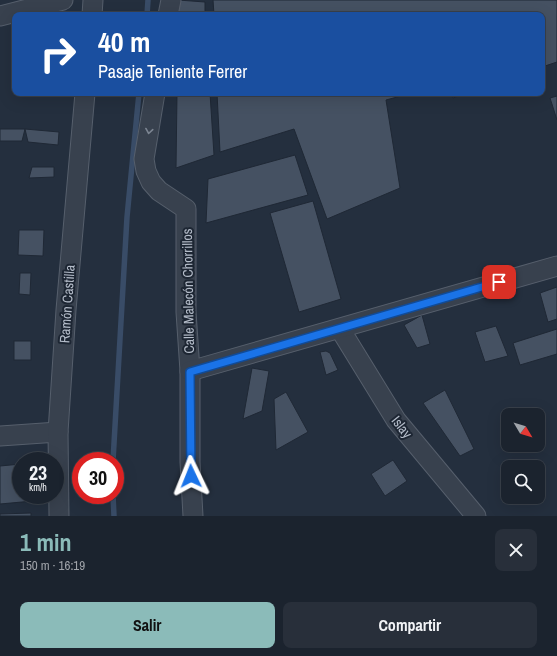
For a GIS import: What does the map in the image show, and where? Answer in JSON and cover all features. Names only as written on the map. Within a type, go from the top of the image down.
[{"type":"street","points":[[16,12],[62,0]]},
{"type":"street","points":[[92,12],[93,0]]},
{"type":"street","points":[[169,12],[171,0]]},
{"type":"street","points":[[0,16],[12,13]]},
{"type":"street","name":"Ramón Castilla","points":[[59,516],[58,432],[66,310],[85,96]]},
{"type":"street","name":"Calle Malecón Chorrillos","points":[[154,96],[144,159],[146,171],[151,182],[159,191],[186,209],[186,312],[190,372],[190,462],[194,516]]},
{"type":"street","points":[[190,372],[557,266]]},
{"type":"street","name":"Islay","points":[[340,329],[396,420],[476,516]]},
{"type":"street","points":[[0,436],[58,432]]},
{"type":"building","points":[[178,0],[205,2],[205,12],[178,12]]},
{"type":"building","points":[[213,0],[557,0],[557,62],[545,66],[545,12],[214,12]]},
{"type":"building","points":[[177,96],[210,96],[214,155],[176,168]]},
{"type":"building","points":[[217,96],[401,96],[386,100],[400,188],[327,219],[294,129],[220,152]]},
{"type":"building","points":[[557,96],[557,120],[550,98]]},
{"type":"building","points":[[0,129],[25,129],[22,141],[0,141]]},
{"type":"building","points":[[25,129],[59,132],[58,145],[28,142]]},
{"type":"building","points":[[295,155],[308,195],[206,223],[208,179]]},
{"type":"building","points":[[32,167],[54,167],[54,177],[29,178]]},
{"type":"building","points":[[313,201],[341,299],[299,312],[270,213]]},
{"type":"building","points":[[19,230],[44,230],[43,256],[18,255]]},
{"type":"building","points":[[20,273],[31,273],[30,295],[19,294]]},
{"type":"building","points":[[557,287],[557,319],[548,322],[540,293]]},
{"type":"building","points":[[422,315],[430,344],[417,348],[404,325]]},
{"type":"building","points":[[496,326],[508,356],[485,362],[475,332]]},
{"type":"building","points":[[557,329],[557,354],[520,365],[513,343]]},
{"type":"building","points":[[14,341],[31,341],[31,360],[14,360]]},
{"type":"building","points":[[326,351],[330,353],[338,370],[326,375],[320,352]]},
{"type":"building","points":[[252,368],[269,371],[262,411],[243,419]]},
{"type":"building","points":[[445,390],[474,449],[460,456],[423,403]]},
{"type":"building","points":[[286,392],[308,432],[276,450],[274,399]]},
{"type":"building","points":[[393,460],[407,481],[385,496],[371,474]]},
{"type":"building","points":[[12,465],[12,503],[0,504],[0,466]]},
{"type":"building","points":[[31,513],[31,516],[0,516],[0,514]]},
{"type":"waterway","points":[[147,12],[148,0]]},
{"type":"waterway","points":[[114,452],[127,217],[139,96]]},
{"type":"waterway","points":[[113,504],[114,516]]},
{"type":"route","points":[[191,476],[190,372],[499,282]]}]
